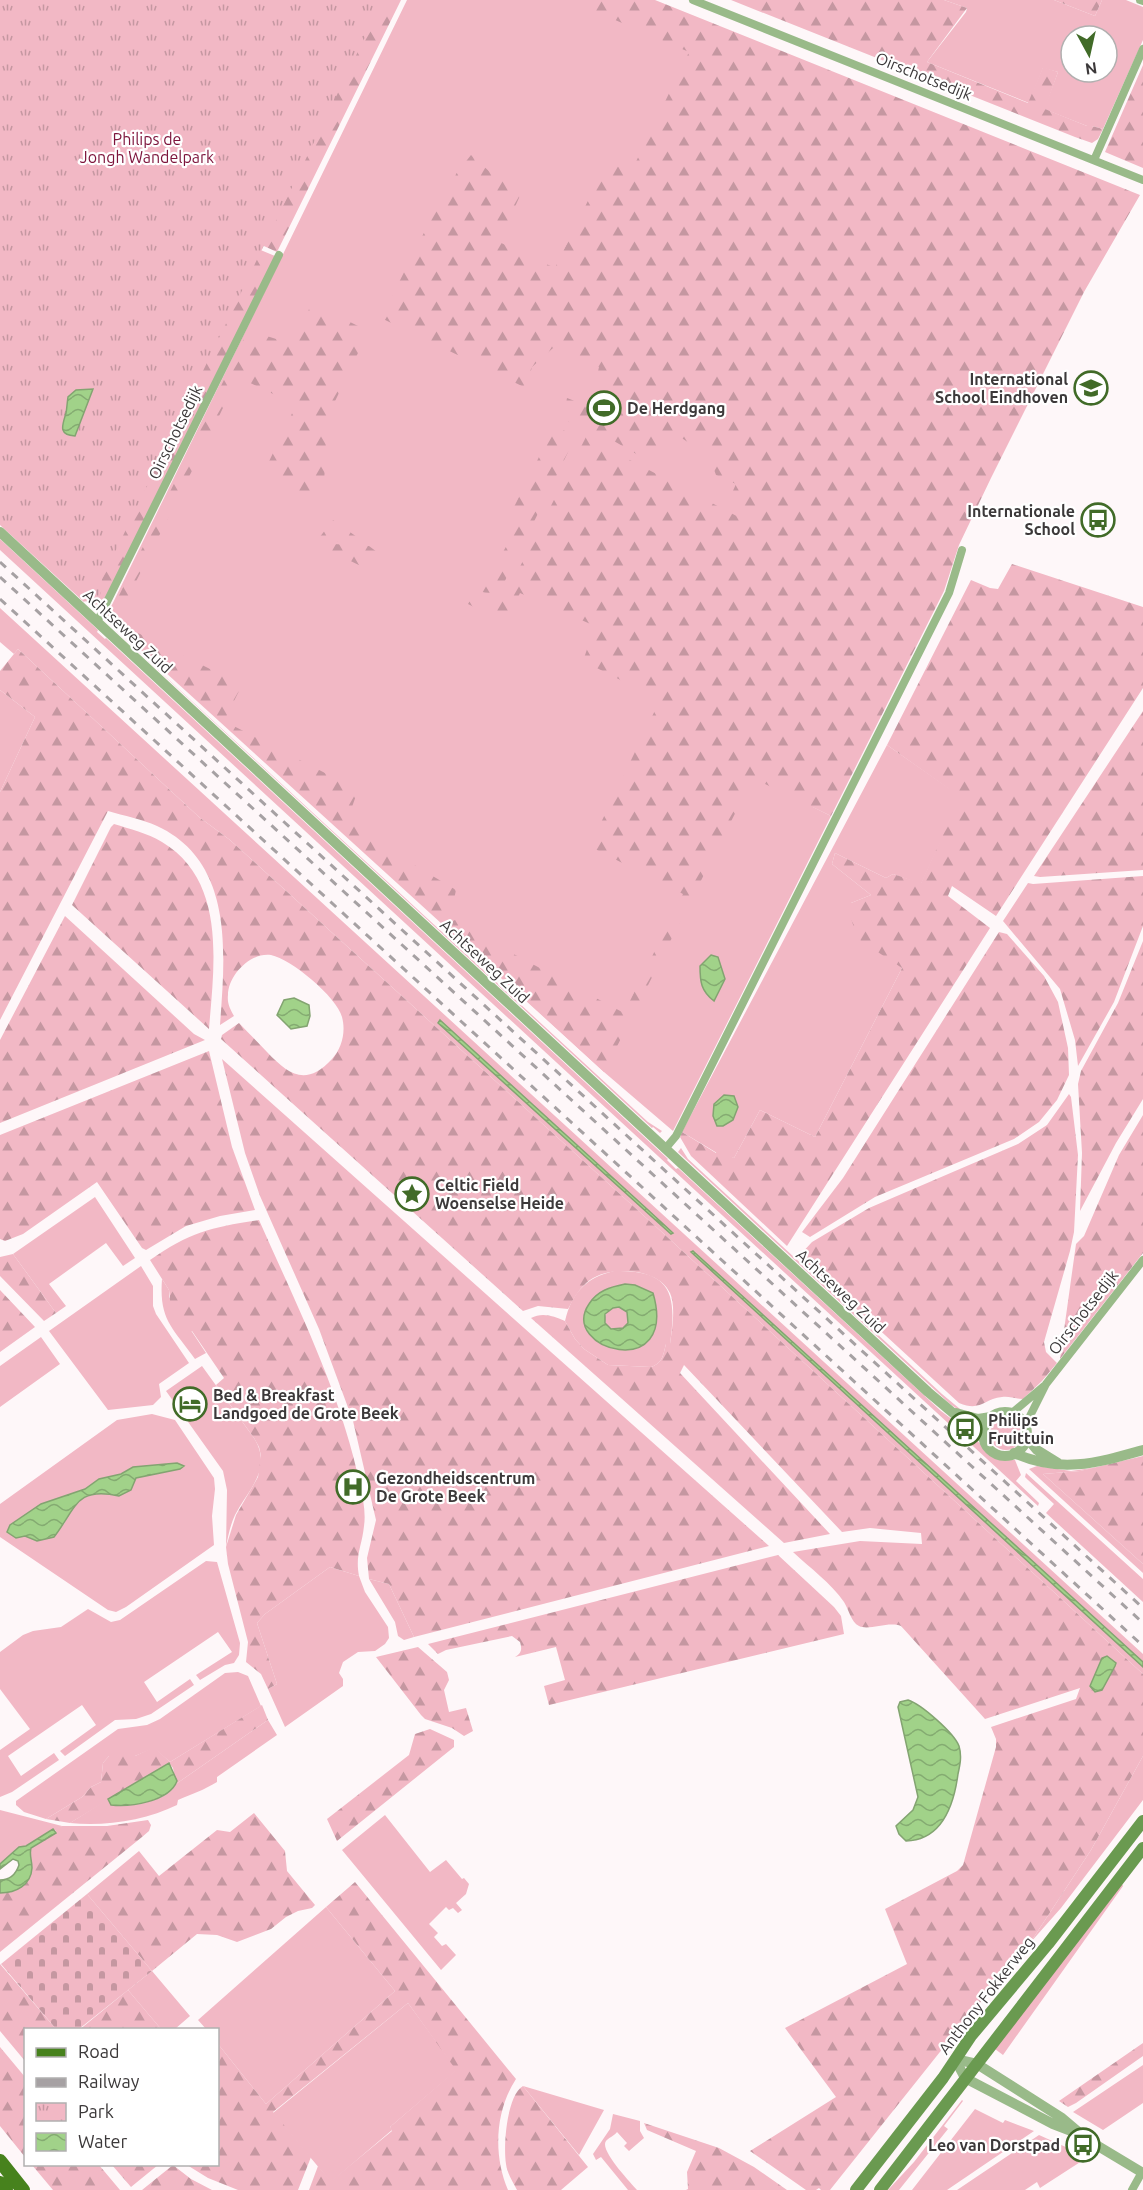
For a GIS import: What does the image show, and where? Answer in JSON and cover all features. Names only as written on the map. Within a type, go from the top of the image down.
[{"type":"main road","name":"Anthony Fokkerweg","points":[[856,2190],[904,2130],[971,2036],[1048,1944],[1143,1821]]},
{"type":"main road","name":"Anthony Fokkerweg","points":[[880,2190],[1143,1848]]},
{"type":"main road","points":[[0,2162],[23,2190]]},
{"type":"main road","points":[[0,2184],[6,2190]]},
{"type":"street","name":"Oirschotsedijk","points":[[693,0],[1143,180]]},
{"type":"street","points":[[1094,160],[1143,49]]},
{"type":"street","name":"Oirschotsedijk","points":[[97,622],[279,255]]},
{"type":"street","name":"Achtseweg Zuid","points":[[0,532],[665,1149],[950,1411],[984,1439]]},
{"type":"street","points":[[665,1149],[676,1136],[949,593],[962,550]]},
{"type":"street","name":"Oirschotsedijk","points":[[1012,1413],[1046,1384],[1143,1260]]},
{"type":"street","name":"Oirschotsedijk","points":[[1026,1432],[1046,1384]]},
{"type":"street","name":"Achtseweg Zuid","points":[[950,1411],[978,1419],[991,1417]]},
{"type":"street","points":[[1026,1432],[1024,1444],[1008,1455],[996,1454],[990,1450],[984,1439],[984,1427],[991,1417],[1005,1412],[1012,1413],[1020,1418],[1037,1450],[1067,1466]]},
{"type":"street","points":[[1014,1453],[1042,1464],[1080,1466],[1143,1450]]},
{"type":"street","points":[[956,2060],[977,2064],[1062,2118],[1079,2134]]},
{"type":"street","points":[[956,2060],[965,2078],[1053,2124],[1079,2134],[1143,2172],[1132,2190]]},
{"type":"green space","name":"Philips de Jongh Wandelpark","points":[[0,0],[383,0],[102,579],[101,592],[95,608],[84,602],[0,525]]},
{"type":"green space","points":[[313,0],[401,0],[277,252],[233,232]]},
{"type":"green space","name":"De Herdgang","points":[[407,0],[640,0],[1125,201],[813,807],[831,816],[673,1131],[604,1072],[123,630],[120,631],[107,615]]},
{"type":"green space","points":[[569,0],[655,0],[1140,195],[1084,292],[991,478],[959,545],[944,591],[831,816],[753,778],[604,1072],[445,927],[459,917],[462,923],[486,931],[508,951],[624,1013],[683,894],[595,849],[596,833],[660,700],[583,661],[595,626],[520,593],[506,623],[466,603],[470,594],[486,600],[503,600],[586,437],[748,522],[750,513],[728,502],[736,484],[716,475],[709,456],[674,433],[652,463],[600,433],[563,420],[567,398],[585,405],[599,367],[553,348],[532,367],[526,388],[381,318],[444,193],[452,186],[456,174],[471,155],[490,172],[523,189],[499,242],[555,268],[607,162],[631,172],[689,52]]},
{"type":"green space","points":[[731,0],[944,0],[967,8],[927,62],[1028,103],[1043,67],[1058,72],[1045,109],[1087,126],[1103,129],[1098,139],[1092,143]]},
{"type":"green space","points":[[944,0],[1054,0],[1095,16],[1102,0],[1126,0],[1143,7],[1143,40],[1103,129],[1087,126],[1044,109],[1058,72],[1043,68],[1029,103],[927,62],[967,8]]},
{"type":"green space","points":[[1054,0],[1102,0],[1095,16]]},
{"type":"green space","points":[[1143,65],[1143,168],[1105,152]]},
{"type":"green space","points":[[232,238],[275,256],[99,608],[79,569]]},
{"type":"green space","points":[[312,303],[366,330],[367,334],[327,418],[324,485],[316,495],[304,496],[262,476],[296,405],[238,377],[204,447],[195,440],[248,330],[292,344]]},
{"type":"green space","points":[[555,425],[570,434],[572,444],[501,589],[487,593],[473,589],[493,570],[512,536],[514,507]]},
{"type":"green space","points":[[191,449],[201,453],[114,625],[108,618]]},
{"type":"green space","points":[[333,520],[364,542],[319,541]]},
{"type":"green space","points":[[0,539],[98,630],[97,632],[668,1159],[676,1169],[678,1168],[941,1411],[957,1423],[956,1425],[965,1431],[966,1429],[996,1457],[1015,1460],[1021,1475],[1016,1481],[1039,1503],[1038,1506],[0,550]]},
{"type":"green space","points":[[323,545],[369,546],[377,552],[369,570],[324,548]]},
{"type":"green space","points":[[1012,564],[1143,607],[1143,688],[996,916],[952,886],[948,896],[990,928],[787,1246],[691,1156],[680,1137],[682,1132],[716,1153],[717,1150],[734,1158],[760,1110],[815,1137],[902,968],[858,939],[847,907],[871,895],[832,864],[835,853],[886,878],[893,874],[921,883],[957,804],[949,789],[887,745],[971,580],[998,589]]},
{"type":"green space","points":[[0,608],[1143,1654],[1143,1674],[664,1234],[230,840],[199,817],[18,649],[14,654],[0,642]]},
{"type":"green space","points":[[105,621],[648,1122],[662,1131],[660,1133],[652,1128]]},
{"type":"green space","points":[[125,629],[136,632],[242,685],[224,721],[358,790],[347,821],[456,890],[450,918],[442,924],[120,631]]},
{"type":"green space","points":[[18,649],[199,817],[230,840],[664,1234],[1143,1674],[1143,1756],[1091,1850],[1030,1943],[830,2190],[819,2188],[806,2190],[750,2151],[836,2097],[785,2028],[907,1964],[885,1909],[957,1871],[963,1865],[996,1747],[996,1739],[991,1727],[1076,1699],[1080,1688],[985,1719],[901,1626],[863,1627],[856,1624],[839,1595],[793,1552],[860,1541],[922,1544],[921,1533],[870,1528],[842,1532],[684,1365],[680,1373],[830,1534],[784,1543],[531,1318],[544,1315],[565,1321],[575,1339],[584,1349],[608,1365],[651,1367],[660,1361],[666,1344],[670,1344],[673,1305],[670,1293],[664,1285],[656,1278],[645,1274],[609,1272],[586,1283],[568,1309],[538,1306],[523,1311],[221,1039],[222,1035],[239,1023],[283,1067],[298,1075],[306,1075],[323,1068],[332,1059],[342,1040],[344,1028],[338,1009],[323,990],[301,971],[271,955],[255,957],[236,973],[229,988],[228,998],[234,1016],[220,1025],[223,941],[220,913],[213,886],[200,862],[182,842],[157,826],[108,811],[0,1020],[0,792],[35,717],[0,690],[0,671]]},
{"type":"green space","points":[[0,690],[35,717],[0,792]]},
{"type":"green space","points":[[1143,711],[1143,870],[1034,876]]},
{"type":"green space","points":[[887,745],[950,789],[958,804],[921,884],[893,874],[886,878],[835,853],[832,864],[871,895],[851,903],[902,968],[815,1137],[760,1110],[734,1158],[717,1153],[682,1132]]},
{"type":"green space","points":[[114,824],[162,842],[183,859],[197,879],[207,901],[212,926],[213,978],[209,1029],[72,905]]},
{"type":"green space","points":[[1143,876],[1143,926],[1114,1002],[1078,1066],[1075,1040],[1060,989],[1003,921],[1028,883]]},
{"type":"green space","points":[[65,916],[194,1034],[205,1040],[0,1123],[0,1040]]},
{"type":"green space","points":[[999,932],[1007,934],[1044,976],[1058,1002],[1068,1048],[1069,1075],[1057,1100],[1039,1122],[1014,1139],[875,1197],[810,1237],[802,1232],[843,1178]]},
{"type":"green space","points":[[1143,941],[1143,1099],[1116,1143],[1080,1211],[1082,1153],[1078,1084],[1081,1071],[1118,1003]]},
{"type":"green space","points":[[209,1051],[232,1147],[255,1210],[220,1216],[186,1226],[146,1250],[142,1248],[97,1182],[23,1234],[5,1241],[0,1239],[0,1135]]},
{"type":"green space","points":[[222,1059],[769,1546],[414,1637],[389,1584],[369,1579],[367,1558],[376,1520],[353,1421],[319,1329],[260,1196],[245,1153]]},
{"type":"green space","points":[[1069,1094],[1078,1155],[1074,1232],[1044,1342],[1046,1352],[1057,1363],[1023,1399],[1002,1397],[977,1406],[959,1403],[799,1256],[812,1242],[869,1208],[1018,1144],[1047,1125]]},
{"type":"green space","points":[[1143,1115],[1143,1253],[1060,1359],[1076,1244],[1084,1236],[1119,1155]]},
{"type":"green space","points":[[681,1148],[688,1159],[960,1411],[678,1152]]},
{"type":"green space","points":[[95,1197],[135,1258],[123,1266],[106,1243],[49,1284],[66,1306],[56,1313],[13,1254]]},
{"type":"green space","points":[[259,1220],[330,1383],[352,1451],[365,1516],[358,1556],[359,1576],[330,1567],[265,1614],[257,1623],[277,1684],[268,1689],[261,1674],[246,1662],[248,1642],[228,1564],[226,1547],[236,1515],[258,1477],[261,1456],[259,1447],[216,1385],[224,1378],[192,1331],[183,1331],[171,1310],[169,1290],[150,1260],[177,1243],[202,1232]]},
{"type":"green space","points":[[13,1254],[56,1313],[44,1321],[0,1276],[0,1257]]},
{"type":"green space","points":[[141,1266],[153,1286],[153,1306],[156,1314],[189,1363],[159,1384],[161,1397],[153,1405],[108,1410],[49,1331]]},
{"type":"green space","points":[[614,1271],[648,1275],[659,1280],[666,1288],[671,1299],[672,1312],[670,1344],[666,1344],[662,1358],[655,1365],[651,1367],[608,1365],[584,1349],[575,1339],[565,1321],[572,1302],[581,1288],[604,1274]],"holes":[[[656,1302],[624,1350],[604,1345],[587,1306]]]},
{"type":"green space","points":[[162,1279],[169,1290],[169,1297],[206,1353],[195,1359],[165,1314]]},
{"type":"green space","points":[[0,1290],[35,1327],[0,1352]]},
{"type":"green space","points":[[617,1307],[622,1308],[628,1314],[628,1324],[622,1330],[617,1331],[612,1330],[606,1324],[605,1319],[606,1314],[612,1308]]},
{"type":"green space","points":[[41,1337],[60,1364],[0,1407],[0,1366]]},
{"type":"green space","points":[[202,1366],[254,1438],[261,1459],[257,1478],[233,1519],[226,1547],[227,1490],[223,1471],[166,1391]]},
{"type":"green space","points":[[152,1414],[175,1420],[214,1478],[215,1489],[212,1516],[214,1545],[116,1612],[108,1610],[0,1537],[0,1504],[117,1420]],"holes":[[[133,1467],[180,1469],[136,1478],[131,1490],[119,1496],[106,1493],[88,1495],[74,1504],[64,1524],[37,1541],[25,1536],[66,1497],[86,1489],[99,1479],[121,1474]]]},
{"type":"green space","points":[[1006,1418],[1017,1423],[1022,1434],[1017,1445],[1006,1450],[995,1445],[990,1434],[995,1423]]},
{"type":"green space","points":[[1143,1456],[1143,1564],[1043,1474],[1080,1471]]},
{"type":"green space","points":[[1037,1466],[1071,1471],[1099,1467],[1080,1471],[1043,1474],[1143,1564],[1143,1573],[1029,1469]]},
{"type":"green space","points":[[1026,1473],[1143,1579],[1143,1602],[1046,1513],[1054,1504],[1025,1477]]},
{"type":"green space","points":[[778,1555],[834,1607],[841,1616],[844,1634],[549,1705],[544,1686],[565,1680],[556,1647],[515,1657],[521,1647],[520,1642],[512,1636],[446,1650],[438,1654],[428,1644]]},
{"type":"green space","points":[[206,1561],[217,1562],[240,1643],[239,1655],[234,1663],[225,1665],[200,1680],[196,1675],[232,1652],[218,1632],[144,1682],[157,1702],[190,1679],[194,1685],[151,1714],[136,1719],[115,1720],[65,1756],[60,1751],[96,1725],[82,1705],[8,1756],[21,1776],[54,1753],[59,1760],[12,1792],[0,1797],[0,1750],[30,1729],[0,1689],[0,1652],[23,1635],[33,1631],[61,1627],[88,1609],[111,1622],[120,1620]]},
{"type":"green space","points":[[330,1567],[359,1576],[365,1592],[388,1627],[389,1638],[375,1651],[358,1652],[343,1662],[339,1673],[343,1679],[343,1686],[285,1727],[268,1689],[277,1684],[257,1623],[265,1614]]},
{"type":"green space","points":[[369,1579],[389,1584],[414,1637],[404,1640],[398,1636],[395,1622]]},
{"type":"green space","points":[[418,1647],[447,1672],[449,1680],[444,1690],[449,1712],[466,1708],[473,1731],[464,1736],[452,1728],[425,1719],[376,1657]]},
{"type":"green space","points":[[238,1672],[248,1676],[261,1706],[170,1762],[154,1748],[135,1756],[109,1756],[103,1763],[101,1782],[91,1787],[82,1797],[46,1819],[24,1812],[16,1805],[16,1801],[118,1729],[147,1725],[160,1719],[225,1673]]},
{"type":"green space","points":[[262,1705],[268,1720],[176,1784],[173,1768],[169,1763],[70,1823],[46,1819],[82,1797],[91,1787],[101,1782],[103,1763],[109,1756],[135,1756],[154,1747],[170,1762]]},
{"type":"green space","points":[[268,1720],[277,1735],[217,1777],[217,1782],[178,1800],[177,1805],[152,1815],[125,1821],[97,1824],[70,1823],[108,1799],[111,1805],[128,1805],[164,1796],[176,1784]]},
{"type":"green space","points":[[430,1729],[454,1740],[454,1747],[337,1841],[327,1819],[409,1755],[415,1734]]},
{"type":"green space","points":[[1143,1756],[1143,1800],[1061,1908],[1030,1943],[1091,1850]]},
{"type":"green space","points":[[0,1810],[62,1826],[26,1846],[19,1847],[0,1864]]},
{"type":"green space","points":[[254,1813],[285,1851],[287,1871],[315,1905],[286,1917],[271,1929],[237,1942],[217,1935],[197,1934],[152,1971],[87,1894],[139,1851],[159,1876],[217,1830],[230,1832]]},
{"type":"green space","points":[[385,1815],[430,1872],[446,1860],[469,1884],[466,1894],[456,1903],[462,1910],[458,1913],[453,1908],[449,1910],[446,1907],[429,1924],[438,1933],[434,1937],[442,1946],[446,1944],[456,1955],[441,1970],[342,1850]]},
{"type":"green space","points":[[148,1820],[151,1825],[149,1831],[0,1952],[0,1893],[18,1888],[27,1880],[31,1869],[31,1848],[56,1831],[53,1829],[62,1826],[107,1826]]},
{"type":"green space","points":[[355,1882],[516,2079],[504,2105],[498,2133],[500,2162],[508,2190],[309,2190],[318,2166],[331,2181],[392,2131],[390,2127],[456,2070],[408,2003],[273,2112],[311,2157],[298,2190],[238,2190],[208,2178],[189,2166],[219,2166],[219,2045],[266,2104],[395,1991],[326,1907]]},
{"type":"green space","points":[[1122,1884],[1123,1886],[1003,2055],[995,2049]]},
{"type":"green space","points":[[87,1894],[152,1971],[80,2028],[55,2028],[1,1964]]},
{"type":"green space","points":[[326,1907],[395,1991],[266,2104],[219,2045],[219,2028],[205,2028],[198,2020]]},
{"type":"green space","points":[[0,1964],[55,2028],[24,2028],[24,2060],[0,2031]]},
{"type":"green space","points":[[152,1971],[190,2016],[176,2028],[160,2028],[128,1990]]},
{"type":"green space","points":[[128,1990],[160,2028],[81,2028]]},
{"type":"green space","points":[[408,2003],[457,2070],[390,2127],[392,2130],[331,2182],[273,2113]]},
{"type":"green space","points":[[1143,2043],[1143,2056],[1076,2103],[1068,2107],[1059,2101]]},
{"type":"green space","points":[[0,2047],[24,2076],[24,2156],[0,2126]]},
{"type":"green space","points":[[1143,2065],[1143,2103],[1103,2130],[1073,2112]]},
{"type":"green space","points":[[523,2086],[604,2110],[579,2155]]},
{"type":"green space","points":[[523,2086],[588,2167],[561,2190],[517,2190],[508,2171],[505,2156],[507,2122],[513,2099]]},
{"type":"green space","points":[[962,2100],[944,2126],[948,2129],[899,2190],[888,2190],[914,2162]]},
{"type":"green space","points":[[975,2109],[1003,2123],[1005,2120],[1034,2131],[947,2190],[912,2190]]},
{"type":"green space","points":[[613,2114],[640,2121],[640,2131],[644,2138],[629,2151],[624,2146],[627,2143],[617,2132],[607,2140],[605,2145],[611,2159],[637,2190],[628,2190],[601,2157],[596,2160],[593,2154],[610,2129]]},
{"type":"green space","points":[[644,2123],[719,2148],[754,2167],[787,2190],[686,2190],[688,2189],[687,2172],[696,2151],[647,2130]]},
{"type":"green space","points":[[1039,2135],[1088,2157],[1040,2188],[1037,2182],[1025,2190],[957,2190]]},
{"type":"green space","points":[[33,2166],[100,2166],[120,2190],[53,2190]]},
{"type":"green space","points":[[113,2166],[157,2166],[131,2187]]},
{"type":"green space","points":[[174,2166],[191,2179],[212,2190],[142,2190]]},
{"type":"water","points":[[93,389],[75,436],[66,434],[63,431],[63,425],[68,397],[76,390]]},
{"type":"water","points":[[711,955],[718,957],[725,979],[714,1001],[704,990],[700,977],[700,966]]},
{"type":"water","points":[[294,998],[309,1005],[310,1016],[307,1026],[291,1029],[277,1015],[284,1000]]},
{"type":"water","points":[[440,1020],[673,1233],[671,1234],[438,1023]]},
{"type":"water","points":[[724,1095],[734,1096],[738,1107],[733,1120],[723,1126],[717,1126],[713,1116],[714,1104]]},
{"type":"water","points":[[693,1251],[1143,1662],[1143,1667],[691,1252]]},
{"type":"water","points":[[619,1285],[635,1285],[653,1293],[656,1321],[650,1339],[636,1348],[619,1350],[602,1344],[590,1334],[584,1320],[589,1304],[596,1296],[604,1290]],"holes":[[[619,1307],[627,1312],[628,1323],[623,1328],[611,1329],[605,1323],[605,1314],[613,1308]]]},
{"type":"water","points":[[177,1463],[184,1466],[180,1469],[136,1478],[131,1490],[119,1496],[93,1494],[85,1497],[78,1502],[54,1537],[37,1541],[25,1536],[16,1538],[7,1532],[10,1525],[41,1504],[85,1489],[99,1479],[121,1474],[133,1467]]},
{"type":"water","points":[[1107,1656],[1116,1663],[1115,1666],[1102,1690],[1095,1692],[1090,1686],[1102,1658]]},
{"type":"water","points":[[908,1700],[929,1713],[951,1734],[959,1746],[961,1757],[950,1808],[944,1818],[929,1834],[919,1839],[906,1841],[899,1834],[896,1826],[913,1810],[918,1797],[898,1707],[900,1702]]},
{"type":"water","points":[[169,1763],[177,1781],[166,1794],[138,1804],[111,1805],[108,1799]]},
{"type":"water","points":[[53,1829],[56,1833],[31,1848],[32,1868],[26,1883],[17,1890],[0,1893],[0,1880],[12,1876],[19,1865],[18,1861],[13,1859],[0,1869],[0,1864],[19,1847],[26,1846]]},
{"type":"railway","points":[[0,562],[1143,1608]]},
{"type":"railway","points":[[0,577],[1143,1623]]},
{"type":"railway","points":[[0,599],[1143,1646]]},
{"type":"place","name":"International School Eindhoven","points":[[1091,388]]},
{"type":"place","name":"De Herdgang","points":[[604,408]]},
{"type":"place","name":"Internationale School","points":[[1098,520]]},
{"type":"place","name":"Celtic Field Woenselse Heide","points":[[412,1194]]},
{"type":"place","name":"Bed & Breakfast Landgoed de Grote Beek","points":[[190,1404]]},
{"type":"place","name":"Philips Fruittuin","points":[[965,1429]]},
{"type":"place","name":"Gezondheidscentrum De Grote Beek","points":[[353,1487]]},
{"type":"place","name":"Leo van Dorstpad","points":[[1083,2145]]}]
